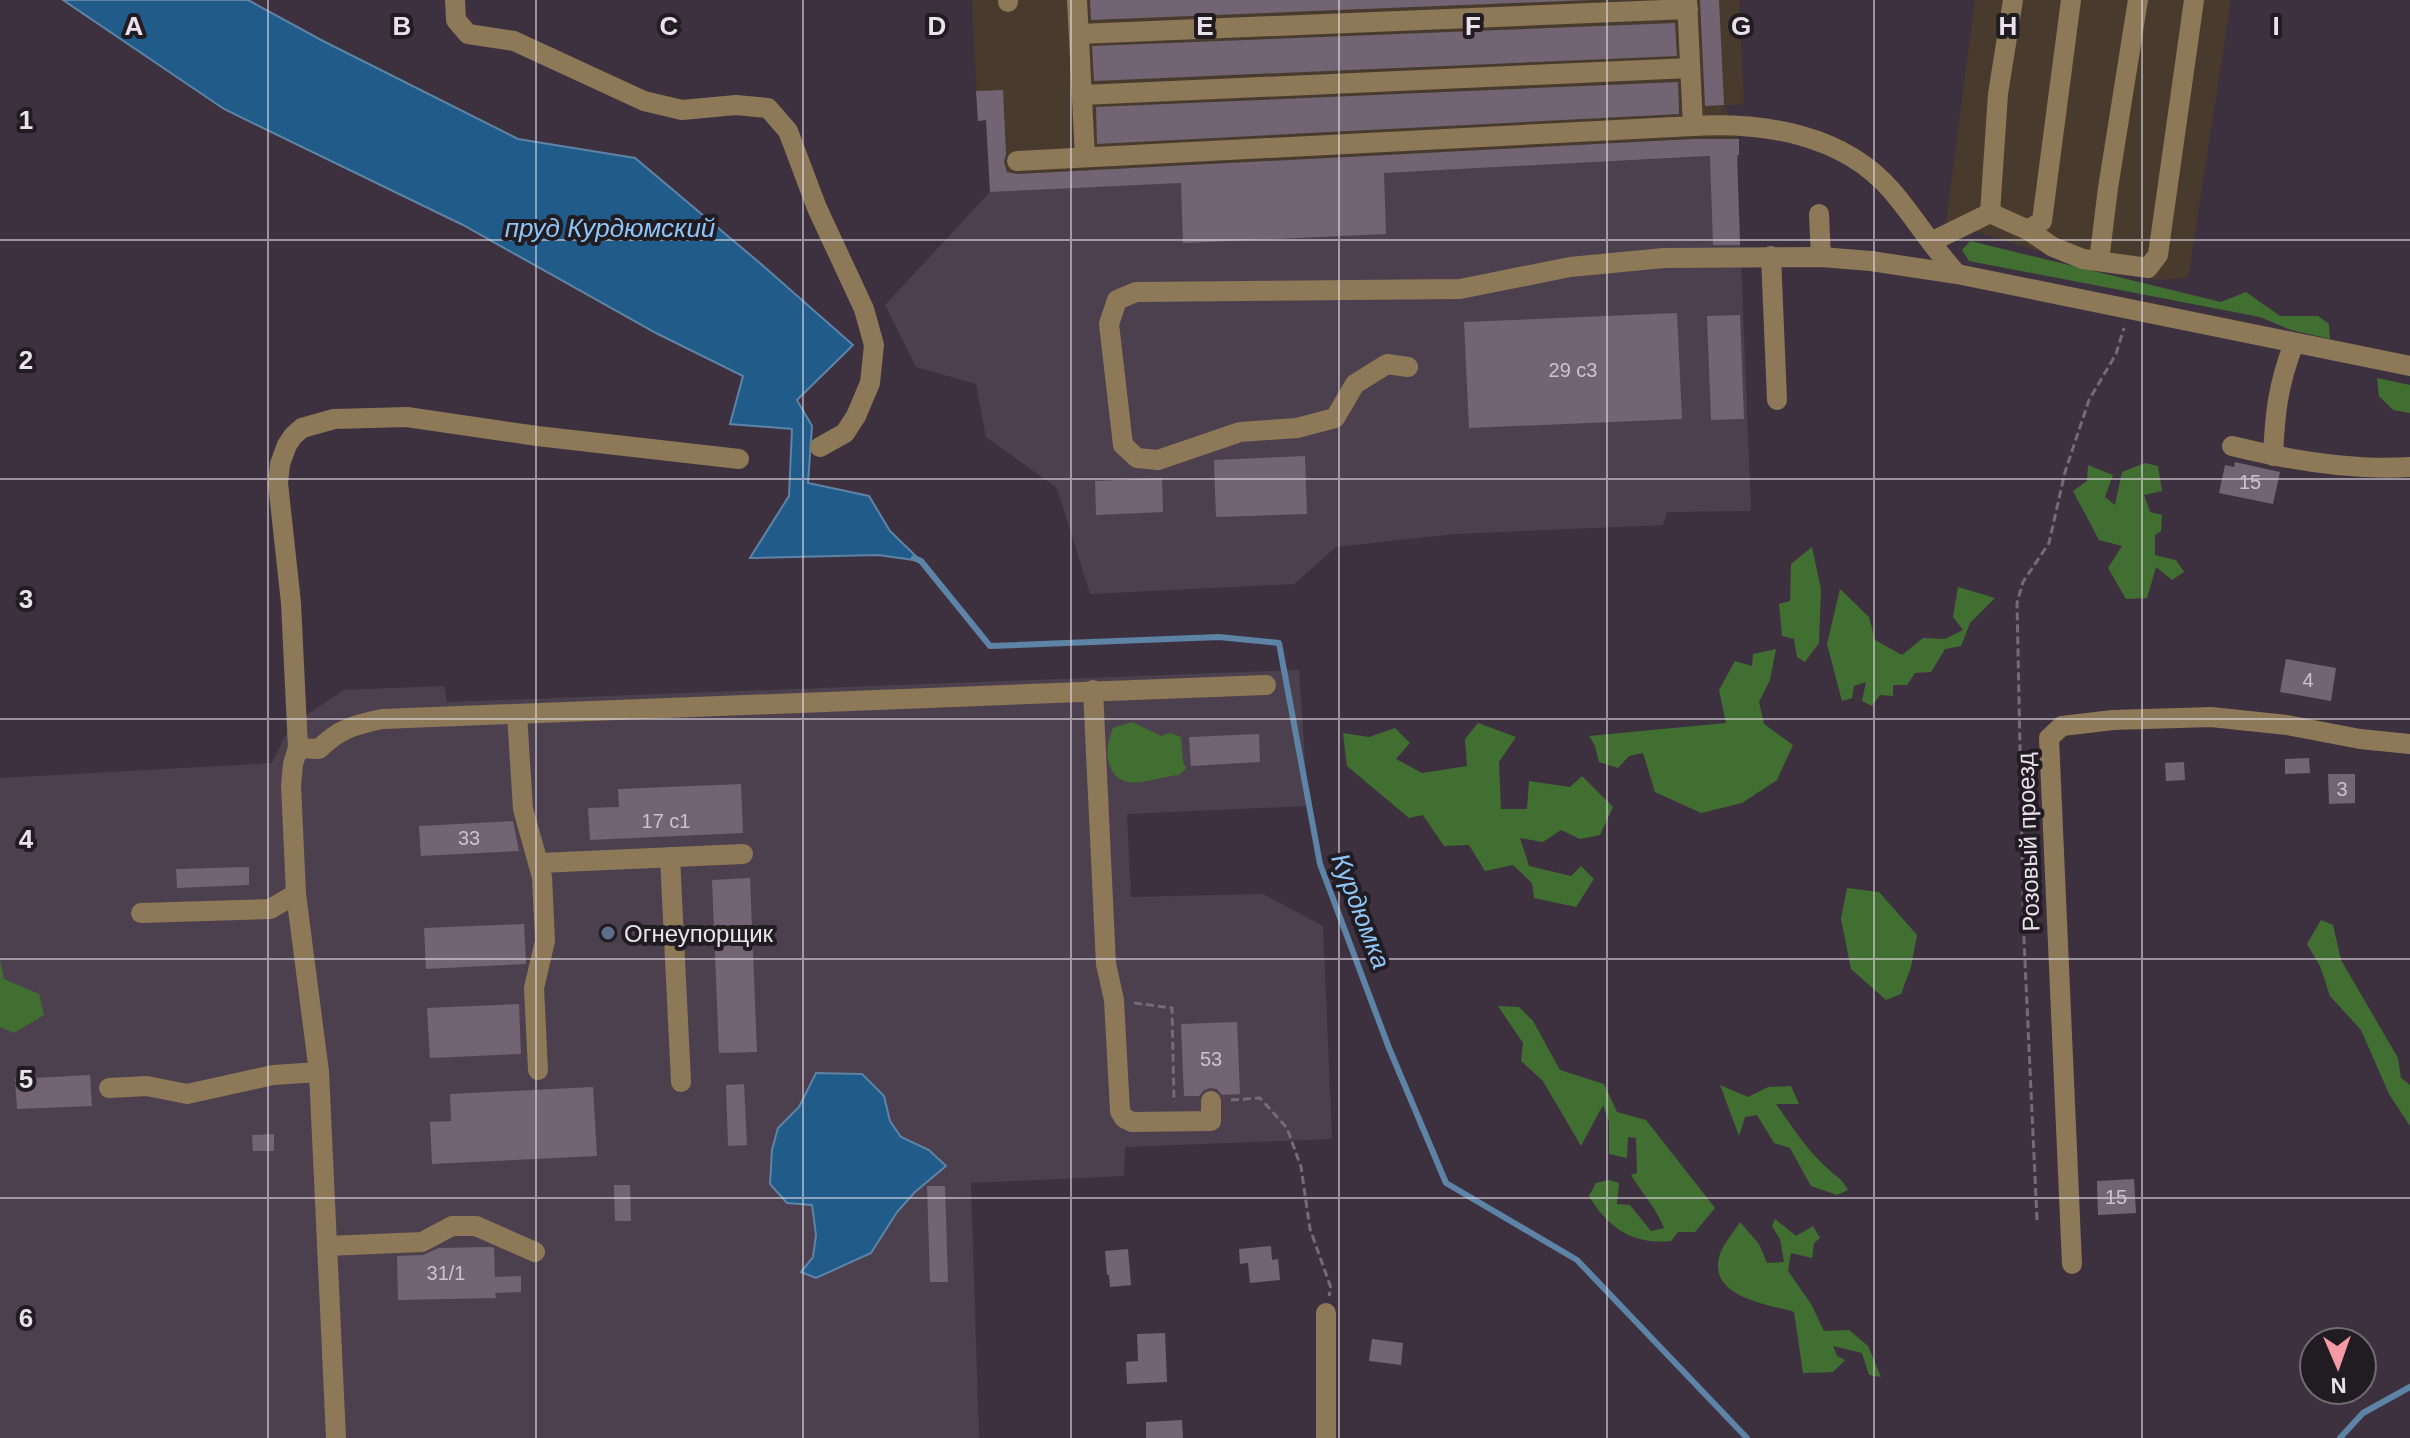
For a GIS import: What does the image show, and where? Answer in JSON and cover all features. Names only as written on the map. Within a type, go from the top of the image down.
[{"type":"street","points":[[455,0],[456,20],[468,34],[514,41],[644,101],[682,110],[736,105],[768,108],[788,131],[817,208],[864,309],[874,345],[870,383],[856,416],[845,433],[820,447]]},
{"type":"street","points":[[1077,0],[1085,157]]},
{"type":"street","points":[[1990,213],[1998,94],[2013,0]]},
{"type":"street","points":[[2028,230],[2042,221],[2071,0]]},
{"type":"street","points":[[2099,261],[2138,0]]},
{"type":"street","points":[[1990,213],[2028,230],[2053,247],[2083,259],[2148,268],[2158,255],[2194,0]]},
{"type":"street","points":[[1079,34],[1687,4],[1693,126]]},
{"type":"street","points":[[1082,95],[1690,68]]},
{"type":"street","points":[[1017,161],[1733,124],[1764,127],[1803,135],[1863,165],[1891,189],[1957,274]]},
{"type":"street","points":[[1931,242],[1990,213]]},
{"type":"street","points":[[1819,214],[1821,257]]},
{"type":"street","points":[[1771,256],[1777,400]]},
{"type":"street","points":[[1408,367],[1387,364],[1355,384],[1335,418],[1297,428],[1240,432],[1158,460],[1137,458],[1123,445],[1109,324],[1117,300],[1136,292],[1460,289],[1570,267],[1664,258],[1821,257],[1957,274],[2410,366]]},
{"type":"street","points":[[2273,456],[2281,376],[2294,343]]},
{"type":"street","points":[[336,1438],[319,1072],[296,894],[291,785],[298,748],[291,603],[278,483],[280,464],[287,445],[302,428],[334,419],[407,417],[537,436],[739,459]]},
{"type":"street","points":[[2232,446],[2273,456],[2379,469],[2410,467]]},
{"type":"street","points":[[298,748],[319,749],[333,735],[353,725],[382,719],[1266,685]]},
{"type":"street","points":[[1093,690],[1106,964],[1114,1000],[1120,1111],[1124,1118],[1132,1122],[1211,1121],[1211,1101]]},
{"type":"street","points":[[517,714],[523,809],[540,863],[545,941],[534,988],[538,1070]]},
{"type":"street","name":"Розовый проезд","points":[[2072,1264],[2049,738],[2062,726],[2113,720],[2211,717],[2410,744]]},
{"type":"street","points":[[540,863],[743,854]]},
{"type":"street","points":[[670,857],[681,1082]]},
{"type":"street","points":[[141,913],[270,909],[296,894]]},
{"type":"street","points":[[109,1088],[147,1086],[187,1094],[273,1075],[319,1072]]},
{"type":"street","points":[[327,1246],[422,1242],[452,1226],[476,1226],[535,1252]]},
{"type":"street","points":[[1326,1313],[1326,1438]]},
{"type":"path","points":[[1114,1000],[1172,1008],[1174,1104]]},
{"type":"path","points":[[1211,1101],[1260,1098],[1287,1128],[1301,1167],[1310,1229],[1331,1288],[1326,1313]]},
{"type":"shaded area","points":[[972,0],[1739,0],[1744,104],[1724,106],[1738,136],[1739,155],[990,192],[986,121],[978,121]]},
{"type":"shaded area","points":[[1975,0],[2231,0],[2188,278],[2156,280],[2070,261],[1946,222]]},
{"type":"shaded area","points":[[1739,155],[1751,511],[1667,512],[1663,525],[1454,534],[1336,547],[1294,584],[1090,594],[1057,488],[986,437],[976,384],[916,367],[885,305],[990,192]]},
{"type":"shaded area","points":[[1299,670],[1308,806],[1127,814],[1131,897],[1263,894],[1323,926],[1332,1139],[1125,1147],[1124,1176],[971,1183],[979,1438],[0,1438],[0,778],[272,763],[290,726],[344,690],[444,686],[447,702]]},
{"type":"green space","points":[[1970,241],[2221,302],[2246,292],[2280,316],[2318,316],[2329,324],[2330,339],[2291,330],[2260,317],[1969,261],[1962,250]]},
{"type":"green space","points":[[2377,378],[2410,385],[2410,413],[2393,410],[2379,396]]},
{"type":"green space","points":[[2145,463],[2158,466],[2162,491],[2144,495],[2150,512],[2162,515],[2161,531],[2155,535],[2155,555],[2176,560],[2184,572],[2172,580],[2156,567],[2147,598],[2126,599],[2108,568],[2122,546],[2099,540],[2073,491],[2087,481],[2088,465],[2113,475],[2105,497],[2115,505],[2122,472]]},
{"type":"green space","points":[[1812,547],[1821,589],[1819,643],[1805,662],[1797,657],[1794,639],[1782,636],[1779,604],[1790,601],[1791,564]]},
{"type":"green space","points":[[1958,587],[1995,598],[1970,623],[1961,646],[1945,649],[1931,672],[1915,673],[1907,685],[1893,685],[1893,696],[1880,695],[1872,706],[1862,701],[1866,682],[1854,686],[1852,698],[1842,701],[1827,644],[1840,589],[1869,617],[1875,640],[1902,655],[1923,638],[1945,639],[1963,630],[1953,617]]},
{"type":"green space","points":[[1776,649],[1770,680],[1759,702],[1764,724],[1793,745],[1777,780],[1742,803],[1701,813],[1655,792],[1643,753],[1629,756],[1618,768],[1599,762],[1589,736],[1726,723],[1719,690],[1735,661],[1752,666],[1753,654]]},
{"type":"green space","points":[[1132,722],[1161,736],[1170,733],[1181,737],[1186,768],[1179,775],[1140,782],[1122,780],[1115,775],[1108,756],[1113,728]]},
{"type":"green space","points":[[1478,723],[1516,737],[1499,762],[1501,809],[1527,809],[1529,781],[1570,787],[1582,776],[1613,807],[1600,835],[1580,839],[1561,830],[1543,842],[1520,838],[1529,866],[1571,876],[1581,866],[1594,879],[1576,907],[1534,898],[1532,883],[1513,865],[1485,871],[1469,845],[1444,846],[1423,815],[1409,818],[1347,766],[1343,733],[1369,737],[1395,728],[1410,743],[1396,759],[1422,773],[1467,766],[1465,739]]},
{"type":"green space","points":[[1847,888],[1879,892],[1917,935],[1911,967],[1901,994],[1886,1000],[1851,969],[1841,919]]},
{"type":"green space","points":[[2321,920],[2333,925],[2341,960],[2398,1058],[2401,1078],[2410,1085],[2410,1126],[2389,1094],[2361,1030],[2330,996],[2320,966],[2307,944]]},
{"type":"green space","points":[[0,959],[4,979],[39,994],[44,1015],[14,1033],[0,1027]]},
{"type":"green space","points":[[1498,1006],[1519,1007],[1533,1021],[1560,1070],[1604,1084],[1617,1112],[1646,1120],[1715,1208],[1695,1232],[1678,1232],[1671,1241],[1657,1242],[1633,1237],[1604,1217],[1589,1196],[1596,1183],[1609,1180],[1619,1183],[1617,1204],[1630,1205],[1651,1231],[1664,1228],[1631,1175],[1637,1173],[1636,1138],[1628,1137],[1627,1158],[1609,1154],[1609,1121],[1603,1105],[1581,1146],[1543,1081],[1521,1061],[1523,1043]]},
{"type":"green space","points":[[1720,1085],[1748,1097],[1768,1087],[1791,1086],[1799,1104],[1776,1104],[1812,1153],[1848,1190],[1837,1195],[1811,1186],[1790,1148],[1774,1143],[1757,1115],[1745,1117],[1739,1136]]},
{"type":"green space","points":[[1775,1219],[1796,1236],[1813,1226],[1820,1238],[1814,1243],[1812,1258],[1791,1253],[1788,1271],[1811,1304],[1824,1331],[1849,1330],[1868,1346],[1881,1377],[1869,1375],[1862,1353],[1833,1346],[1837,1356],[1845,1360],[1833,1372],[1803,1373],[1794,1312],[1742,1296],[1722,1280],[1718,1269],[1720,1254],[1740,1222],[1759,1244],[1767,1263],[1784,1262],[1780,1239],[1772,1226]]},
{"type":"water","name":"пруд Курдюмский","points":[[63,0],[248,0],[518,139],[635,158],[853,345],[797,400],[812,426],[808,483],[869,496],[890,531],[921,561],[878,555],[750,558],[789,496],[792,429],[730,424],[743,376],[656,333],[463,225],[224,109]]},
{"type":"water","points":[[816,1073],[862,1074],[884,1096],[890,1121],[901,1137],[929,1150],[946,1166],[897,1212],[871,1253],[816,1278],[801,1272],[813,1257],[816,1235],[812,1205],[787,1203],[770,1184],[772,1150],[778,1128],[799,1107]]},
{"type":"building","points":[[1090,0],[1590,0],[1091,20]]},
{"type":"building","points":[[1700,0],[1719,0],[1724,105],[1705,106]]},
{"type":"building","points":[[1675,23],[1677,56],[1094,81],[1092,46]]},
{"type":"building","points":[[1678,82],[1679,114],[1097,144],[1096,107]]},
{"type":"building","points":[[1003,90],[1004,162],[1007,172],[1018,174],[1739,139],[1740,245],[1713,245],[1710,156],[1384,173],[1386,234],[1183,243],[1181,183],[990,192],[986,120],[978,121],[976,91]]},
{"type":"building","points":[[1677,313],[1682,419],[1469,428],[1464,322]]},
{"type":"building","points":[[1740,315],[1744,419],[1711,420],[1707,316]]},
{"type":"building","points":[[1305,456],[1307,514],[1216,517],[1214,460]]},
{"type":"building","points":[[2235,462],[2280,472],[2273,504],[2219,493],[2225,465],[2234,467]]},
{"type":"building","points":[[1162,478],[1163,512],[1096,515],[1095,481]]},
{"type":"building","points":[[2286,659],[2336,668],[2331,701],[2280,692]]},
{"type":"building","points":[[1259,734],[1260,762],[1191,766],[1189,737]]},
{"type":"building","points":[[2309,758],[2310,773],[2285,774],[2285,759]]},
{"type":"building","points":[[2184,762],[2185,780],[2166,781],[2165,763]]},
{"type":"building","points":[[2328,774],[2355,774],[2355,803],[2329,804]]},
{"type":"building","points":[[741,784],[743,833],[590,840],[588,808],[619,807],[618,789]]},
{"type":"building","points":[[513,821],[519,851],[421,856],[419,826]]},
{"type":"building","points":[[249,867],[249,885],[177,888],[176,869]]},
{"type":"building","points":[[750,878],[757,1052],[719,1053],[712,880]]},
{"type":"building","points":[[524,924],[526,964],[426,969],[424,928]]},
{"type":"building","points":[[519,1004],[521,1054],[430,1058],[427,1008]]},
{"type":"building","points":[[1237,1022],[1240,1094],[1222,1095],[1217,1089],[1210,1088],[1199,1096],[1184,1096],[1181,1024]]},
{"type":"building","points":[[90,1075],[92,1106],[17,1109],[15,1079]]},
{"type":"building","points":[[744,1084],[747,1145],[728,1146],[726,1085]]},
{"type":"building","points":[[593,1087],[597,1156],[432,1164],[430,1122],[451,1121],[450,1094]]},
{"type":"building","points":[[274,1134],[274,1151],[253,1151],[252,1135]]},
{"type":"building","points":[[2134,1179],[2136,1213],[2098,1215],[2097,1181]]},
{"type":"building","points":[[614,1185],[630,1185],[631,1221],[615,1221]]},
{"type":"building","points":[[927,1186],[945,1186],[948,1282],[930,1282]]},
{"type":"building","points":[[1271,1246],[1272,1260],[1278,1259],[1280,1280],[1250,1283],[1248,1263],[1240,1264],[1239,1249]]},
{"type":"building","points":[[439,1248],[494,1248],[495,1277],[521,1276],[521,1292],[495,1293],[496,1298],[398,1300],[397,1256],[423,1255]]},
{"type":"building","points":[[1128,1249],[1131,1285],[1110,1287],[1105,1251]]},
{"type":"building","points":[[1165,1333],[1167,1382],[1127,1384],[1126,1362],[1138,1361],[1137,1334]]},
{"type":"building","points":[[1372,1339],[1403,1343],[1401,1365],[1369,1361]]},
{"type":"building","points":[[1182,1420],[1183,1438],[1146,1438],[1146,1422]]},
{"type":"waterway","name":"Курдюмка","points":[[914,558],[921,561],[990,646],[1219,637],[1279,643],[1320,864],[1389,1048],[1446,1183],[1577,1260],[1747,1438]]},
{"type":"waterway","name":"Курдюмка","points":[[2340,1438],[2363,1413],[2410,1387]]},
{"type":"place","name":"Огнеупорщик","points":[[608,933]]}]
